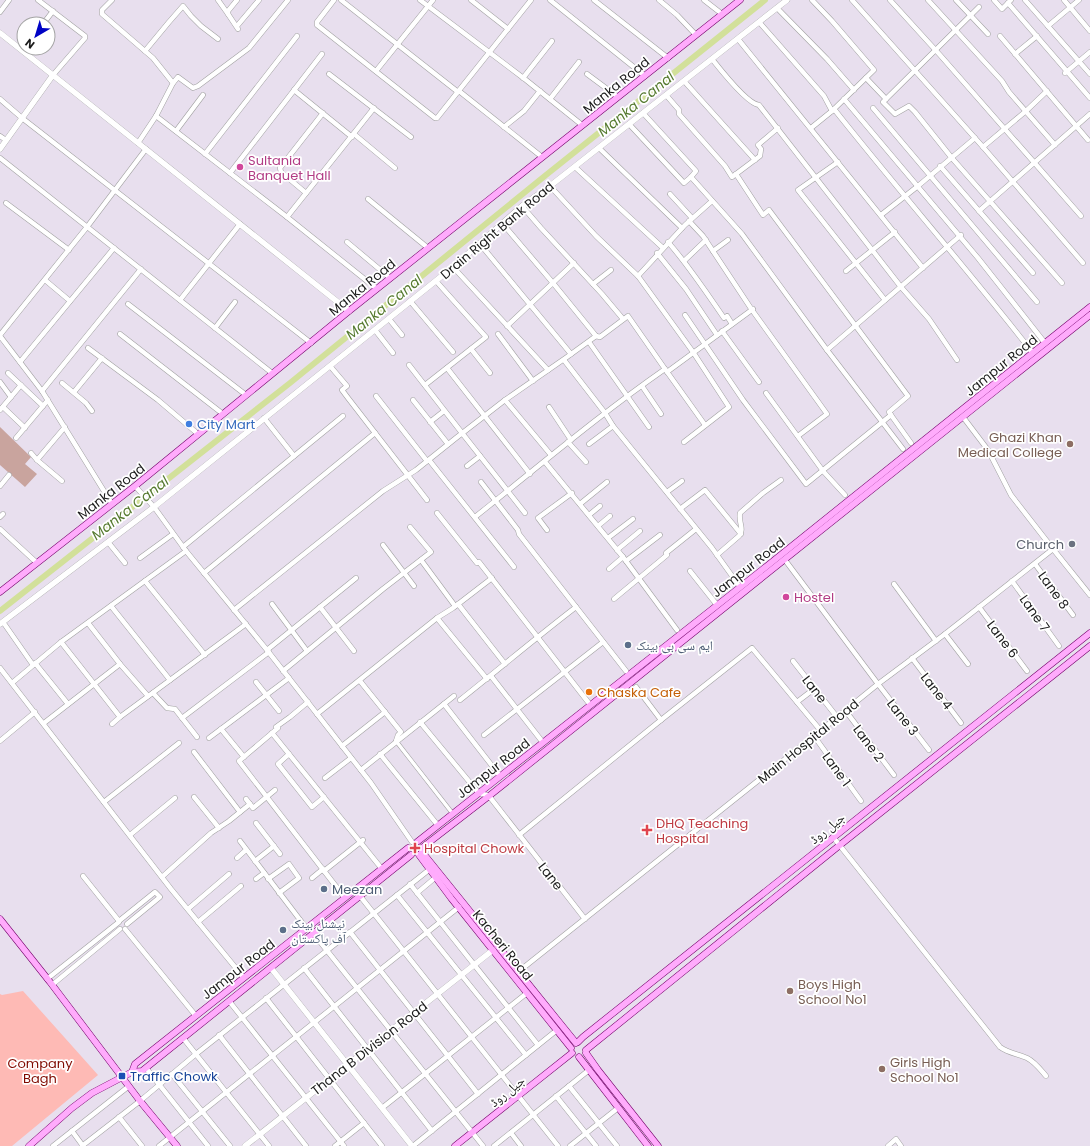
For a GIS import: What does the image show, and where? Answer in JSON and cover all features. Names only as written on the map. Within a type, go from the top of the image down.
[{"type":"main road","name":"Manka Road","points":[[0,591],[135,486],[390,278],[740,0]]},
{"type":"main road","name":"Jampur Road","points":[[415,842],[480,793],[740,587],[1090,307]]},
{"type":"main road","name":"Jampur Road","points":[[421,852],[488,796],[1090,316]]},
{"type":"main road","name":"جیل روڈ","points":[[577,1042],[1090,633]]},
{"type":"main road","name":"جیل روڈ","points":[[586,1051],[840,844],[1090,646]]},
{"type":"main road","points":[[415,842],[422,845],[421,852],[415,856],[411,855],[408,848],[410,844],[415,842]]},
{"type":"main road","name":"Jampur Road","points":[[29,1146],[82,1100],[92,1093],[132,1072],[135,1064],[408,848]]},
{"type":"main road","name":"Kacheri Road","points":[[421,852],[436,877],[557,1030],[571,1050]]},
{"type":"main road","name":"Kacheri Road","points":[[421,852],[577,1042]]},
{"type":"main road","name":"Jampur Road","points":[[144,1069],[411,855]]},
{"type":"main road","points":[[0,919],[122,1078],[177,1146]]},
{"type":"main road","points":[[648,1146],[589,1070],[579,1058],[574,1056],[571,1050],[573,1045],[577,1042],[584,1045],[598,1070],[658,1146]]},
{"type":"main road","name":"جیل روڈ","points":[[455,1146],[519,1096],[571,1050]]},
{"type":"main road","points":[[579,1058],[582,1057],[586,1051]]},
{"type":"main road","points":[[132,1072],[144,1069]]},
{"type":"street","points":[[0,12],[9,0]]},
{"type":"street","points":[[0,149],[53,75],[85,38],[83,34],[38,0]]},
{"type":"street","points":[[112,0],[102,10],[102,14],[153,58],[173,83]]},
{"type":"street","points":[[218,0],[237,28],[258,0]]},
{"type":"street","points":[[228,14],[228,11],[237,0]]},
{"type":"street","points":[[138,143],[156,116],[173,83],[178,77],[193,88],[198,86],[249,48],[288,0]]},
{"type":"street","points":[[334,0],[317,22],[317,25],[435,118],[437,118],[459,92],[532,0]]},
{"type":"street","points":[[341,0],[542,158]]},
{"type":"street","points":[[420,0],[540,91],[582,126]]},
{"type":"street","points":[[376,71],[433,0]]},
{"type":"street","points":[[471,0],[508,29]]},
{"type":"street","points":[[550,0],[645,76]]},
{"type":"street","points":[[594,0],[668,58]]},
{"type":"street","points":[[659,0],[677,15],[696,35]]},
{"type":"street","points":[[704,0],[722,14]]},
{"type":"street","name":"Drain Right Bank Road","points":[[2,623],[154,507],[436,281],[522,206],[575,167],[787,0]]},
{"type":"street","points":[[811,128],[833,110],[874,70],[812,0]]},
{"type":"street","points":[[852,0],[983,147],[1083,263]]},
{"type":"street","points":[[890,0],[1081,216]]},
{"type":"street","points":[[928,0],[956,30],[1055,145]]},
{"type":"street","points":[[956,0],[988,34]]},
{"type":"street","points":[[994,0],[1002,9],[1010,1],[1066,73],[1090,98]]},
{"type":"street","points":[[1026,0],[1090,74]]},
{"type":"street","points":[[1064,0],[1090,31]]},
{"type":"street","points":[[1048,26],[1080,0]]},
{"type":"street","points":[[145,51],[183,6],[201,26],[218,38]]},
{"type":"street","points":[[979,7],[883,102],[895,114],[909,106],[915,112],[951,157],[1062,283]]},
{"type":"street","points":[[777,8],[854,90]]},
{"type":"street","points":[[49,16],[53,11]]},
{"type":"street","points":[[759,22],[824,96],[833,110],[948,246],[1033,353]]},
{"type":"street","points":[[0,33],[349,311]]},
{"type":"street","points":[[205,154],[297,36]]},
{"type":"street","points":[[1000,36],[1088,140]]},
{"type":"street","points":[[1015,54],[1037,36]]},
{"type":"street","points":[[738,38],[923,268]]},
{"type":"street","points":[[523,78],[552,41]]},
{"type":"street","points":[[1066,73],[1090,52]]},
{"type":"street","points":[[230,173],[322,54]]},
{"type":"street","points":[[712,59],[744,95],[755,105],[759,105],[778,128],[901,286],[929,319],[957,360]]},
{"type":"street","points":[[550,99],[579,62]]},
{"type":"street","points":[[329,74],[411,137]]},
{"type":"street","points":[[587,74],[618,97]]},
{"type":"street","points":[[866,78],[886,99]]},
{"type":"street","points":[[684,81],[755,160]]},
{"type":"street","points":[[294,90],[395,168]]},
{"type":"street","points":[[504,127],[524,111],[540,91]]},
{"type":"street","points":[[983,147],[1026,111],[1047,91]]},
{"type":"street","points":[[176,131],[203,95]]},
{"type":"street","points":[[666,95],[679,110],[679,114],[732,176],[760,156],[762,149],[758,145],[778,128]]},
{"type":"street","points":[[0,99],[22,118],[310,343]]},
{"type":"street","points":[[844,99],[960,236],[1045,343]]},
{"type":"street","points":[[287,217],[374,108]]},
{"type":"street","points":[[873,108],[1037,302]]},
{"type":"street","points":[[306,193],[281,172],[280,168],[323,113]]},
{"type":"street","points":[[630,124],[684,183],[691,178],[696,171],[643,113]]},
{"type":"street","points":[[979,211],[1090,114]]},
{"type":"street","points":[[156,116],[287,217],[377,289]]},
{"type":"street","points":[[0,136],[6,140]]},
{"type":"street","points":[[881,215],[918,186],[974,138]]},
{"type":"street","points":[[599,148],[682,228]]},
{"type":"street","points":[[112,504],[42,391],[0,336],[87,227],[146,149]]},
{"type":"street","points":[[0,158],[272,373]]},
{"type":"street","points":[[838,162],[798,190],[885,300]]},
{"type":"street","points":[[940,166],[1033,273]]},
{"type":"street","points":[[575,167],[663,248]]},
{"type":"street","points":[[736,174],[763,214],[769,210],[908,396],[889,412],[912,443]]},
{"type":"street","points":[[691,178],[742,234],[827,350],[903,449]]},
{"type":"street","points":[[550,186],[596,236],[638,276],[693,352],[729,407],[684,442]]},
{"type":"street","points":[[670,194],[706,240],[827,414],[798,436]]},
{"type":"street","points":[[368,199],[428,248]]},
{"type":"street","points":[[638,276],[657,253],[691,219],[712,201]]},
{"type":"street","points":[[6,203],[68,250]]},
{"type":"street","points":[[522,206],[593,284],[623,320]]},
{"type":"street","points":[[180,300],[240,224]]},
{"type":"street","points":[[503,224],[596,336]]},
{"type":"street","points":[[846,271],[895,232]]},
{"type":"street","points":[[827,350],[960,236]]},
{"type":"street","points":[[684,260],[706,240]]},
{"type":"street","points":[[713,251],[728,240]]},
{"type":"street","points":[[347,242],[390,278]]},
{"type":"street","points":[[668,242],[684,260],[724,318],[727,316],[732,324]]},
{"type":"street","points":[[480,244],[571,354]]},
{"type":"street","points":[[20,362],[114,248]]},
{"type":"street","points":[[657,253],[686,289],[717,335]]},
{"type":"street","points":[[507,326],[574,263]]},
{"type":"street","points":[[453,267],[548,370]]},
{"type":"street","points":[[42,391],[141,269]]},
{"type":"street","points":[[593,284],[611,270]]},
{"type":"street","points":[[45,280],[70,301]]},
{"type":"street","points":[[425,385],[486,337],[436,281]]},
{"type":"street","points":[[215,328],[235,302]]},
{"type":"street","points":[[410,302],[453,352]]},
{"type":"street","points":[[128,304],[246,395]]},
{"type":"street","points":[[475,517],[627,396],[722,332],[753,309]]},
{"type":"street","points":[[685,315],[743,400],[806,484],[891,415]]},
{"type":"street","points":[[234,610],[383,491],[428,461],[505,400],[564,360],[596,336],[600,337],[628,316],[705,425]]},
{"type":"street","points":[[389,319],[402,335]]},
{"type":"street","points":[[374,330],[393,353]]},
{"type":"street","points":[[722,332],[759,382]]},
{"type":"street","points":[[120,334],[223,414]]},
{"type":"street","points":[[498,334],[533,381]]},
{"type":"street","points":[[589,342],[648,427]]},
{"type":"street","points":[[88,348],[158,400],[198,434]]},
{"type":"street","points":[[471,349],[490,373]]},
{"type":"street","points":[[74,392],[102,358]]},
{"type":"street","points":[[564,360],[605,413],[613,426],[717,555],[740,587]]},
{"type":"street","points":[[410,365],[444,411],[525,513]]},
{"type":"street","points":[[330,366],[347,386],[342,390],[427,500]]},
{"type":"street","points":[[447,368],[530,474]]},
{"type":"street","points":[[8,373],[43,406]]},
{"type":"street","points":[[0,382],[11,397]]},
{"type":"street","points":[[62,383],[86,402],[92,411]]},
{"type":"street","points":[[21,385],[1,408],[25,428]]},
{"type":"street","points":[[642,386],[662,414]]},
{"type":"street","points":[[766,393],[823,471],[845,495]]},
{"type":"street","points":[[376,396],[514,566]]},
{"type":"street","points":[[16,438],[48,400]]},
{"type":"street","points":[[413,400],[448,444]]},
{"type":"street","points":[[505,400],[551,455]]},
{"type":"street","points":[[549,406],[570,441],[586,462]]},
{"type":"street","points":[[430,422],[444,411]]},
{"type":"street","points":[[12,683],[61,642],[145,581],[342,416]]},
{"type":"street","points":[[963,417],[988,450],[1011,495],[1090,595]]},
{"type":"street","points":[[264,418],[294,456]]},
{"type":"street","points":[[589,444],[613,426]]},
{"type":"street","points":[[37,460],[65,427]]},
{"type":"street","points":[[204,573],[375,433]]},
{"type":"street","points":[[31,453],[62,481]]},
{"type":"street","points":[[467,466],[480,456]]},
{"type":"street","points":[[545,462],[608,538],[677,630]]},
{"type":"street","points":[[0,486],[9,474]]},
{"type":"street","points":[[667,492],[682,480]]},
{"type":"street","points":[[717,555],[741,534],[742,527],[740,513],[781,480]]},
{"type":"street","points":[[481,482],[518,530],[519,534],[626,671]]},
{"type":"street","points":[[580,504],[607,482]]},
{"type":"street","points":[[135,486],[154,507],[184,549],[318,714],[415,842]]},
{"type":"street","points":[[680,509],[705,490],[741,534]]},
{"type":"street","points":[[547,530],[538,518],[572,493]]},
{"type":"street","points":[[589,515],[600,506]]},
{"type":"street","points":[[437,513],[477,563],[479,562],[492,578],[588,702]]},
{"type":"street","points":[[598,526],[610,516]]},
{"type":"street","points":[[608,538],[633,519]]},
{"type":"street","points":[[283,671],[431,552],[410,527]]},
{"type":"street","points":[[0,529],[37,563]]},
{"type":"street","points":[[614,599],[667,555],[666,553],[696,529]]},
{"type":"street","points":[[617,550],[640,531]]},
{"type":"street","points":[[140,558],[174,534]]},
{"type":"street","points":[[609,569],[660,535]]},
{"type":"street","points":[[108,542],[125,563]]},
{"type":"street","points":[[383,545],[414,586]]},
{"type":"street","name":"Main Hospital Road","points":[[518,972],[821,731],[845,710],[1053,549]]},
{"type":"street","points":[[421,560],[505,664]]},
{"type":"street","name":"Lane 3","points":[[785,560],[929,750]]},
{"type":"street","name":"Lane 8","points":[[1035,564],[1073,615]]},
{"type":"street","points":[[690,571],[717,605]]},
{"type":"street","points":[[182,718],[268,651],[356,578]]},
{"type":"street","points":[[318,714],[437,618],[457,605],[492,578]]},
{"type":"street","name":"Lane 7","points":[[1012,580],[1059,646]]},
{"type":"street","points":[[145,581],[205,655]]},
{"type":"street","points":[[894,584],[936,641]]},
{"type":"street","points":[[272,604],[307,651]]},
{"type":"street","points":[[111,606],[170,680]]},
{"type":"street","points":[[320,607],[354,651]]},
{"type":"street","points":[[460,700],[576,607]]},
{"type":"street","name":"Lane 6","points":[[979,607],[1028,670]]},
{"type":"street","points":[[437,618],[518,709],[541,740]]},
{"type":"street","points":[[88,622],[120,664],[148,696]]},
{"type":"street","points":[[2,623],[68,704]]},
{"type":"street","points":[[112,724],[246,624]]},
{"type":"street","points":[[945,634],[968,664]]},
{"type":"street","points":[[61,642],[120,717]]},
{"type":"street","points":[[484,736],[603,642]]},
{"type":"street","points":[[519,835],[752,648],[821,731]]},
{"type":"street","name":"Lane 4","points":[[912,658],[962,723]]},
{"type":"street","name":"Lane","points":[[793,661],[837,718]]},
{"type":"street","points":[[44,723],[120,664]]},
{"type":"street","points":[[0,668],[162,877],[244,978]]},
{"type":"street","points":[[209,738],[289,678]]},
{"type":"street","points":[[360,681],[401,732],[396,741]]},
{"type":"street","points":[[256,682],[279,711]]},
{"type":"street","points":[[636,687],[661,720]]},
{"type":"street","points":[[797,702],[814,689]]},
{"type":"street","points":[[153,693],[167,708],[175,709],[198,737]]},
{"type":"street","points":[[361,770],[454,696]]},
{"type":"street","points":[[308,702],[276,727],[278,728],[239,761],[346,898]]},
{"type":"street","points":[[444,704],[500,776]]},
{"type":"street","name":"Lane 2","points":[[845,710],[894,775]]},
{"type":"street","points":[[0,741],[35,712]]},
{"type":"street","points":[[342,746],[385,712]]},
{"type":"street","points":[[420,722],[480,793],[488,796]]},
{"type":"street","points":[[221,729],[244,757]]},
{"type":"street","points":[[272,733],[362,841],[382,870]]},
{"type":"street","name":"Lane 1","points":[[814,736],[861,801]]},
{"type":"street","points":[[396,741],[453,814]]},
{"type":"street","points":[[104,802],[179,743]]},
{"type":"street","points":[[194,752],[240,812]]},
{"type":"street","points":[[289,754],[278,764],[312,807],[324,797]]},
{"type":"street","points":[[380,754],[436,823]]},
{"type":"street","points":[[325,778],[351,758]]},
{"type":"street","points":[[246,799],[253,808],[275,790]]},
{"type":"street","name":"Lane","points":[[488,796],[585,919]]},
{"type":"street","points":[[194,797],[219,828]]},
{"type":"street","points":[[130,835],[175,798]]},
{"type":"street","points":[[162,877],[206,837],[250,804]]},
{"type":"street","points":[[256,823],[280,854]]},
{"type":"street","points":[[833,837],[1000,1047],[1007,1052],[1018,1055],[1035,1064],[1046,1076]]},
{"type":"street","points":[[240,841],[307,929]]},
{"type":"street","points":[[312,878],[362,841]]},
{"type":"street","points":[[255,862],[274,846]]},
{"type":"street","points":[[237,858],[246,850]]},
{"type":"street","points":[[268,879],[289,864],[299,878],[279,893]]},
{"type":"street","points":[[72,1131],[82,1146],[140,1101],[219,1035],[430,869]]},
{"type":"street","points":[[256,879],[264,873]]},
{"type":"street","points":[[188,909],[229,874]]},
{"type":"street","points":[[83,876],[119,921],[124,921],[126,926],[196,1016]]},
{"type":"street","points":[[417,892],[436,877]]},
{"type":"street","points":[[410,884],[538,1045]]},
{"type":"street","points":[[198,922],[241,886]]},
{"type":"street","points":[[47,979],[155,892],[160,897],[126,926],[124,930],[120,929],[52,985]]},
{"type":"street","points":[[397,894],[526,1055]]},
{"type":"street","points":[[360,896],[558,1146]]},
{"type":"street","points":[[159,1146],[459,907]]},
{"type":"street","points":[[119,921],[117,926],[120,929]]},
{"type":"street","points":[[350,932],[478,1094]]},
{"type":"street","points":[[313,933],[483,1146]]},
{"type":"street","name":"Thana B Division Road","points":[[245,1146],[493,950]]},
{"type":"street","points":[[271,968],[413,1146],[557,1030]]},
{"type":"street","points":[[304,968],[432,1131]]},
{"type":"street","points":[[382,1108],[528,993]]},
{"type":"street","points":[[266,998],[382,1146]]},
{"type":"street","points":[[229,1001],[344,1146]]},
{"type":"street","points":[[219,1035],[306,1146]]},
{"type":"street","points":[[183,1038],[269,1146]]},
{"type":"street","points":[[144,1069],[159,1084],[208,1146]]},
{"type":"street","points":[[494,1146],[589,1070]]},
{"type":"street","points":[[172,1074],[230,1146]]},
{"type":"street","points":[[53,1146],[129,1086]]},
{"type":"street","points":[[570,1086],[617,1146]]},
{"type":"street","points":[[556,1096],[596,1146]]},
{"type":"street","points":[[570,1146],[598,1122],[618,1108]]},
{"type":"street","points":[[119,1117],[142,1146]]},
{"type":"street","points":[[335,1146],[364,1123]]},
{"type":"street","points":[[511,1133],[521,1146]]},
{"type":"street","points":[[888,1146],[896,1139],[901,1146]]},
{"type":"shaded area","points":[[0,427],[31,457],[25,464],[37,474],[25,487],[0,465]]},
{"type":"green space","name":"Company Bagh","points":[[23,991],[98,1075],[12,1146],[0,1146],[0,994],[2,995]]},
{"type":"waterway","name":"Manka Canal","points":[[0,611],[290,383],[546,175],[765,0]]},
{"type":"place","name":"Sultania Banquet Hall","points":[[240,167]]},
{"type":"place","name":"City Mart","points":[[189,424]]},
{"type":"place","name":"Ghazi Khan Medical College","points":[[1070,444]]},
{"type":"place","name":"Church","points":[[1072,544]]},
{"type":"place","name":"Hostel","points":[[786,597]]},
{"type":"place","name":"ایم سی بی بینک","points":[[628,645]]},
{"type":"place","name":"Chaska Cafe","points":[[589,692]]},
{"type":"place","name":"DHQ Teaching Hospital","points":[[647,830]]},
{"type":"place","name":"Hospital Chowk","points":[[415,848]]},
{"type":"place","name":"Meezan","points":[[324,889]]},
{"type":"place","name":"نیشنل بینک آف پاکستان","points":[[283,930]]},
{"type":"place","name":"Boys High School No1","points":[[790,991]]},
{"type":"place","name":"Girls High School No1","points":[[882,1069]]},
{"type":"place","name":"Traffic Chowk","points":[[122,1076]]}]
